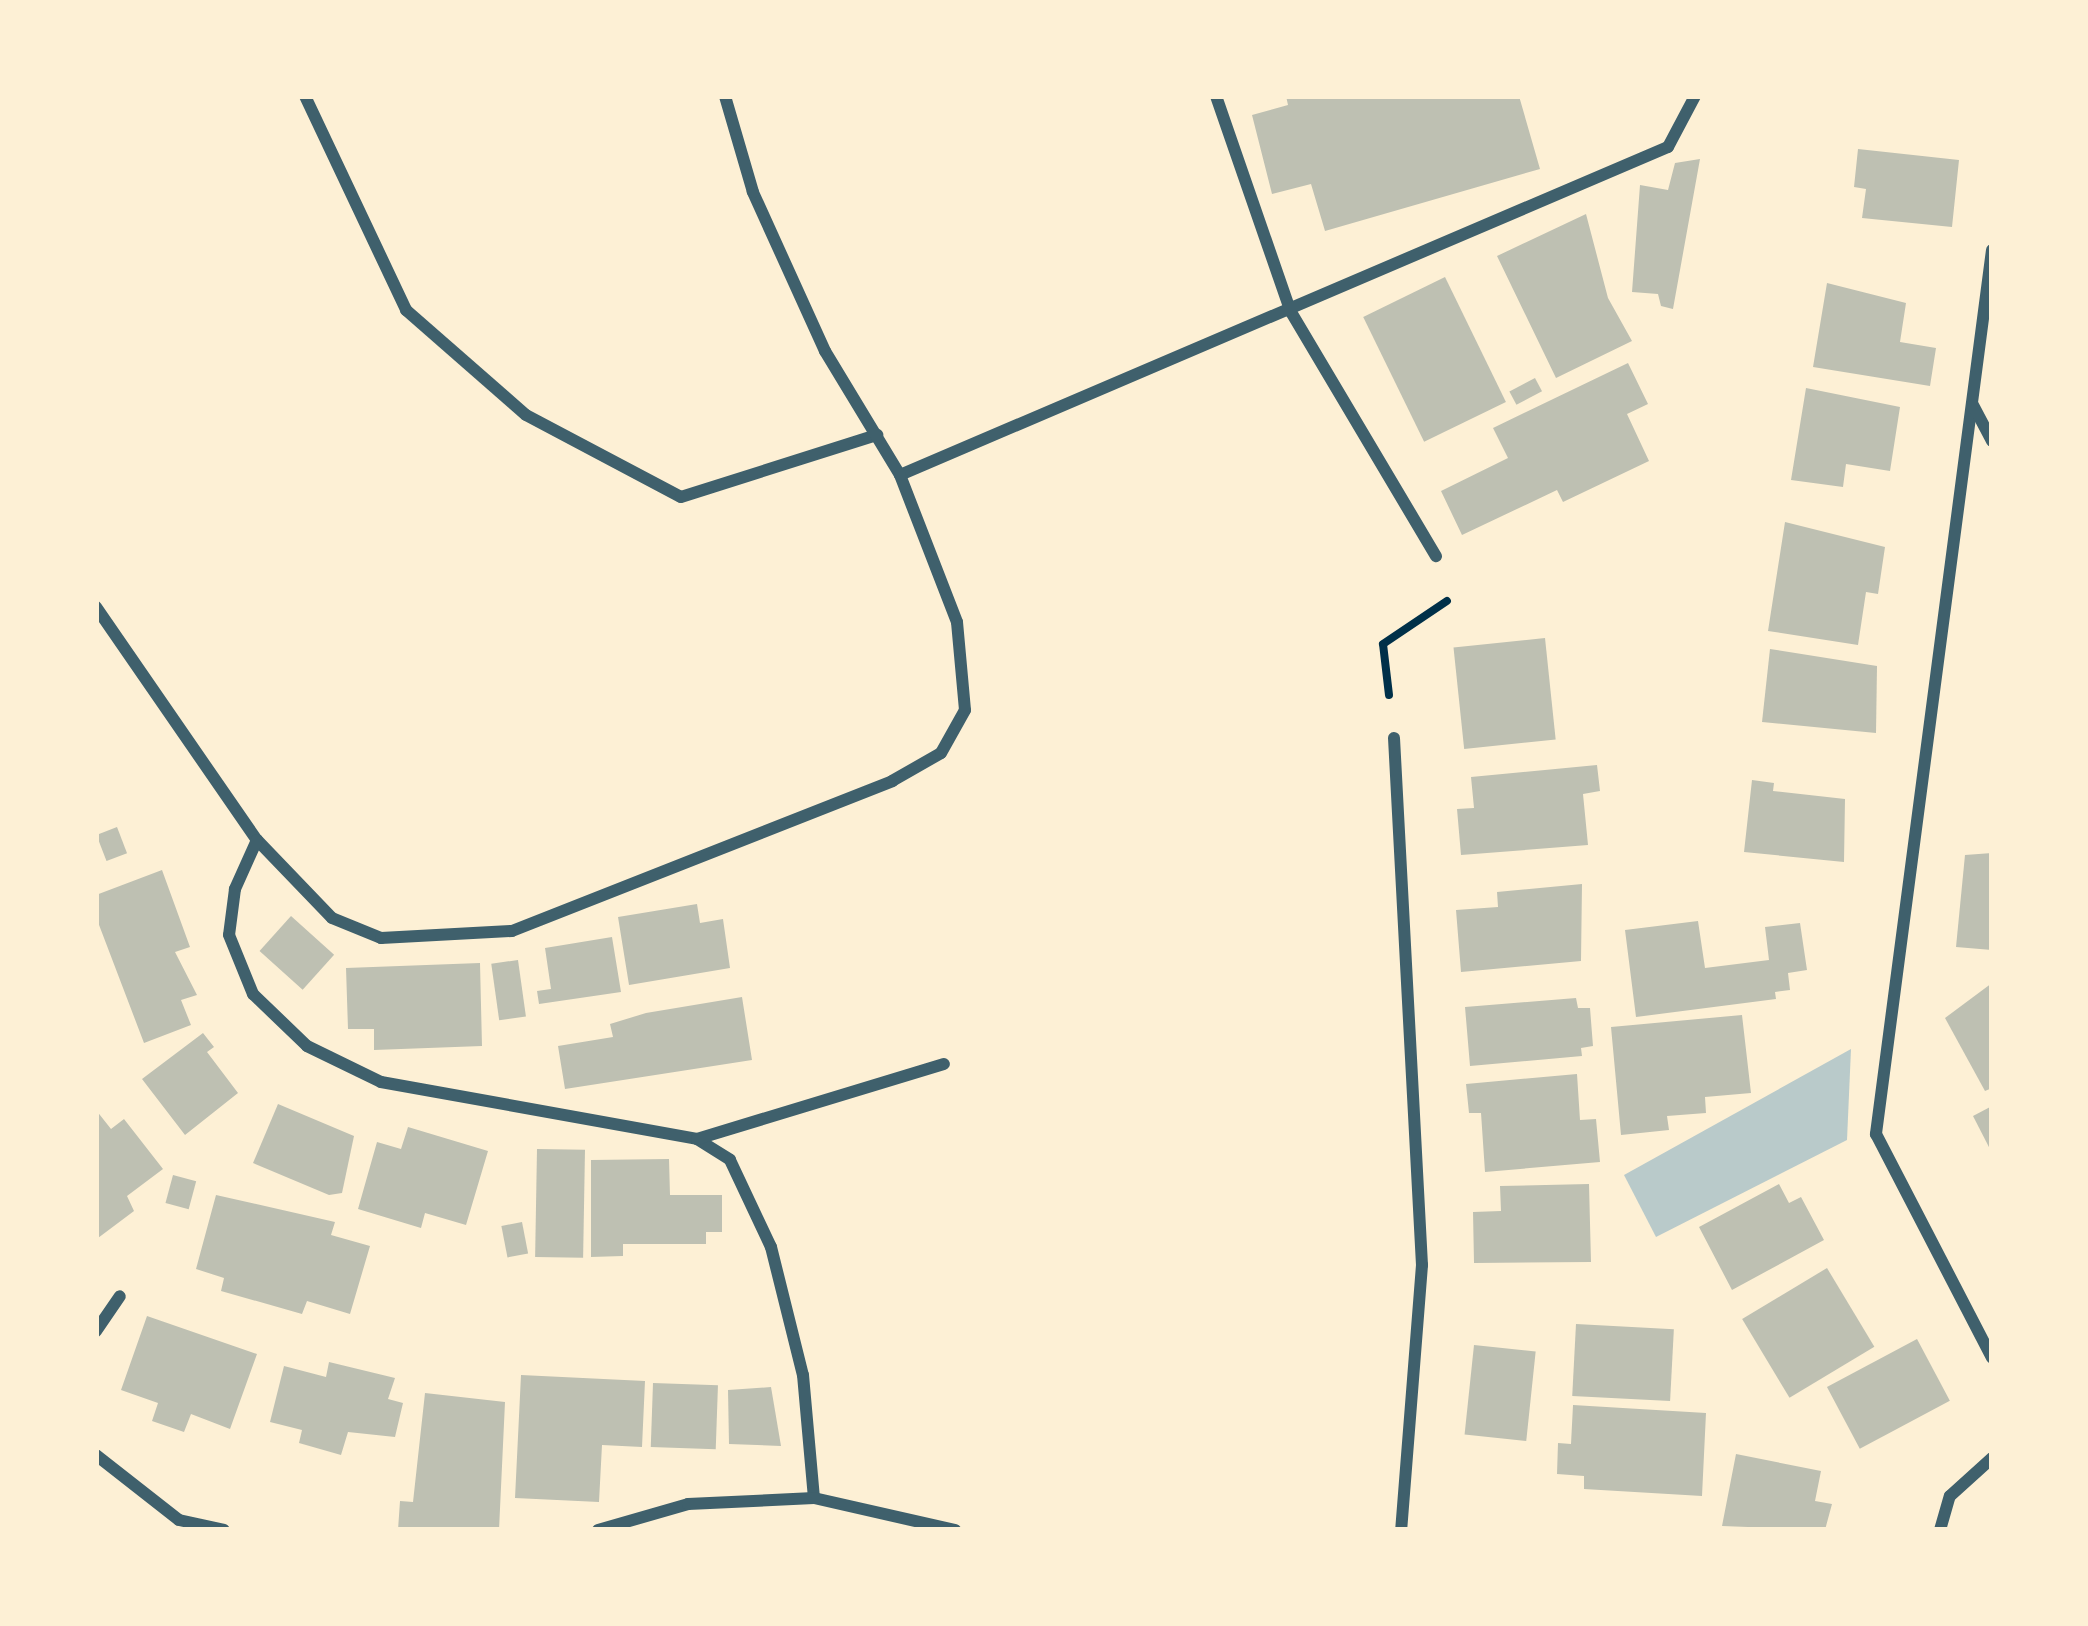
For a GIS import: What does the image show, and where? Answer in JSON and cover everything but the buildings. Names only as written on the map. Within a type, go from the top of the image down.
[{"type":"street","points":[[305,96],[406,310],[526,415],[681,496],[877,435]]},
{"type":"street","points":[[96,607],[257,840],[332,918],[381,938],[512,932],[892,781],[941,753],[965,710],[957,622],[901,475],[825,351],[753,192],[725,96]]},
{"type":"street","points":[[1216,96],[1291,312],[1436,556]]},
{"type":"street","points":[[901,475],[1668,147],[1695,96]]},
{"type":"street","points":[[1992,250],[1876,1134],[1992,1358]]},
{"type":"street","points":[[1973,404],[1992,441]]},
{"type":"street","points":[[1394,738],[1421,1265],[1402,1530]]},
{"type":"street","points":[[257,840],[235,889],[229,935],[254,994],[307,1046],[381,1082],[697,1138],[730,1160],[771,1247],[803,1375],[814,1498]]},
{"type":"street","points":[[697,1138],[944,1064]]},
{"type":"street","points":[[96,1331],[120,1297]]},
{"type":"street","points":[[96,1455],[179,1520],[224,1530]]},
{"type":"street","points":[[1940,1530],[1950,1496],[1992,1458]]},
{"type":"street","points":[[598,1530],[688,1504],[814,1498],[955,1530]]},
{"type":"path","points":[[1394,738],[1383,644],[1452,597]]},
{"type":"shaded area","points":[[1851,1049],[1847,1140],[1656,1237],[1624,1175]]}]
